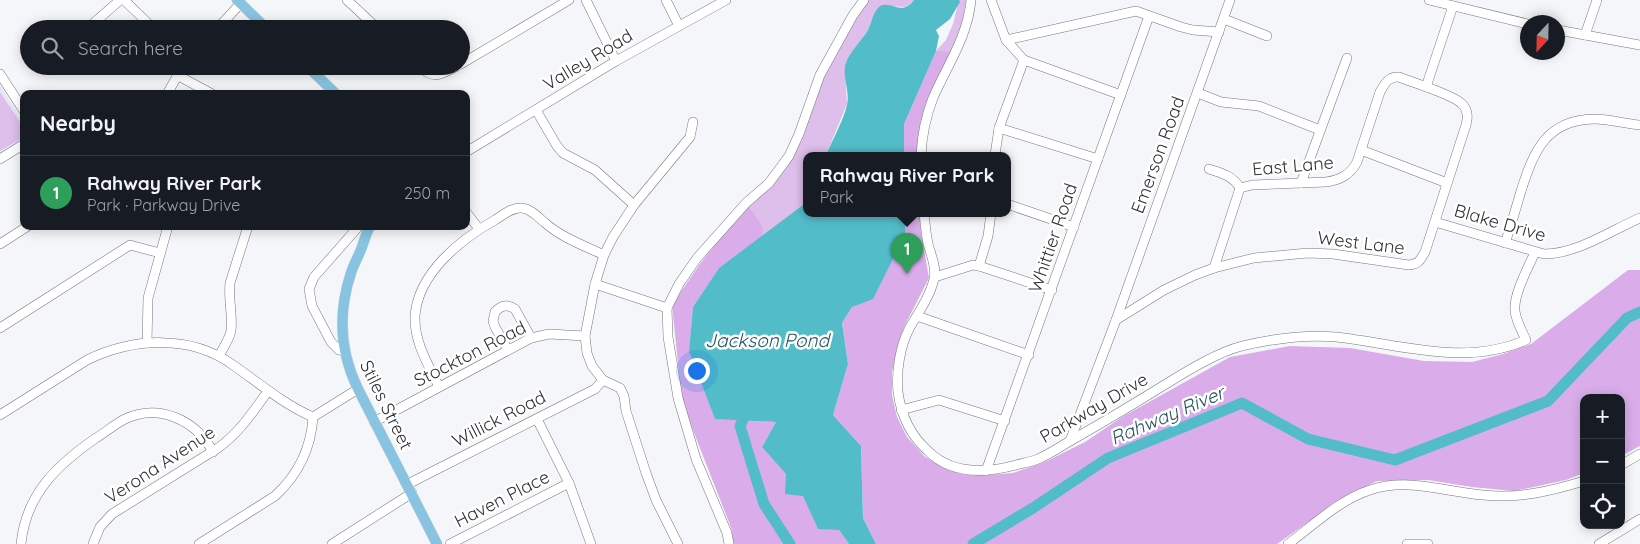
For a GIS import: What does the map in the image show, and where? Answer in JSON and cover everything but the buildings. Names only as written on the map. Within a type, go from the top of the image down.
[{"type":"main road","points":[[239,2],[258,20]]},
{"type":"main road","points":[[316,75],[332,90]]},
{"type":"main road","name":"Stiles Street","points":[[368,230],[351,272],[344,298],[342,318],[344,351],[350,372],[358,389],[437,544]]},
{"type":"main road","name":"Stiles Street","points":[[363,243],[368,240],[375,230]]},
{"type":"street","points":[[98,20],[122,0],[144,20]]},
{"type":"street","points":[[347,0],[368,20]]},
{"type":"street","points":[[470,59],[569,0]]},
{"type":"street","points":[[586,0],[616,61]]},
{"type":"street","points":[[666,0],[679,26]]},
{"type":"street","name":"Valley Road","points":[[470,149],[616,61],[726,0]]},
{"type":"street","points":[[729,544],[727,533],[696,459],[678,398],[668,337],[667,308],[679,284],[697,258],[746,203],[768,183],[789,156],[820,75],[853,15],[864,0]]},
{"type":"street","points":[[922,152],[924,129],[928,113],[933,98],[966,28],[971,0]]},
{"type":"street","points":[[991,0],[1006,40],[1024,60],[1121,95]]},
{"type":"street","name":"Emerson Road","points":[[1116,320],[1230,0]]},
{"type":"street","points":[[1429,0],[1520,22]]},
{"type":"street","points":[[1585,35],[1598,0]]},
{"type":"street","points":[[224,20],[239,2]]},
{"type":"street","points":[[1426,87],[1453,6]]},
{"type":"street","points":[[1006,40],[1136,11],[1194,30],[1219,32]]},
{"type":"street","name":"Whittier Road","points":[[986,471],[1149,16]]},
{"type":"street","points":[[1224,19],[1266,36]]},
{"type":"street","points":[[1565,31],[1640,45]]},
{"type":"street","points":[[1301,183],[1347,58]]},
{"type":"street","points":[[996,152],[999,128],[1024,60]]},
{"type":"street","points":[[0,74],[20,105]]},
{"type":"street","points":[[169,90],[177,75],[205,90]]},
{"type":"street","name":"East Lane","points":[[1214,268],[1240,188],[1252,185],[1336,181],[1345,177],[1352,170],[1361,150],[1385,82],[1389,79],[1400,77],[1426,87]]},
{"type":"street","name":"West Lane","points":[[1116,320],[1164,290],[1195,275],[1254,258],[1308,253],[1333,254],[1409,265],[1420,261],[1425,252],[1466,126],[1467,112],[1462,104],[1453,98],[1426,87]]},
{"type":"street","points":[[1198,93],[1221,102],[1259,106],[1320,130]]},
{"type":"street","points":[[536,110],[563,153],[595,170],[634,205]]},
{"type":"street","points":[[1505,243],[1529,165],[1539,146],[1546,138],[1563,126],[1584,120],[1608,120],[1640,125]]},
{"type":"street","points":[[678,544],[656,500],[646,474],[626,411],[624,396],[620,388],[604,380],[592,366],[587,353],[585,336],[594,284],[604,255],[613,237],[634,205],[690,138],[693,122]]},
{"type":"street","points":[[999,128],[1098,159]]},
{"type":"street","points":[[0,159],[20,146]]},
{"type":"street","points":[[1361,150],[1447,183]]},
{"type":"street","points":[[1210,168],[1236,180],[1240,188]]},
{"type":"street","points":[[1011,205],[1074,227]]},
{"type":"street","points":[[439,387],[418,339],[415,323],[418,299],[429,278],[445,258],[479,229],[512,210],[525,208],[561,235],[604,255]]},
{"type":"street","points":[[470,217],[479,229]]},
{"type":"street","points":[[924,217],[926,235],[935,277],[979,266],[1052,290]]},
{"type":"street","points":[[979,266],[988,236],[990,217]]},
{"type":"street","name":"Blake Drive","points":[[1434,222],[1544,254],[1562,253],[1640,218]]},
{"type":"street","points":[[0,244],[22,230]]},
{"type":"street","points":[[146,343],[148,298],[167,230]]},
{"type":"street","points":[[219,356],[231,329],[229,291],[247,230]]},
{"type":"street","points":[[344,351],[339,350],[331,342],[312,306],[309,289],[314,277],[355,230]]},
{"type":"street","points":[[0,328],[130,244],[160,253]]},
{"type":"street","name":"Parkway Drive","points":[[935,277],[910,328],[900,359],[898,380],[902,410],[914,436],[932,455],[956,467],[971,471],[986,471],[1000,470],[1037,460],[1195,366],[1239,347],[1283,338],[1333,337],[1441,353],[1477,353],[1509,347],[1526,340],[1514,309],[1517,296],[1535,252]]},
{"type":"street","points":[[594,284],[667,308]]},
{"type":"street","points":[[508,350],[493,321],[495,312],[502,307],[506,306],[515,309],[530,338]]},
{"type":"street","points":[[917,316],[1029,355]]},
{"type":"street","points":[[1070,441],[1116,320]]},
{"type":"street","name":"Stockton Road","points":[[374,422],[530,338],[549,334],[585,336]]},
{"type":"street","points":[[0,415],[87,360],[116,348],[161,342],[190,346],[219,356],[268,391],[301,412],[313,417]]},
{"type":"street","name":"Willick Road","points":[[332,544],[410,489],[595,389],[604,380]]},
{"type":"street","points":[[313,417],[358,389]]},
{"type":"street","name":"Verona Avenue","points":[[93,544],[100,527],[112,514],[213,452],[229,440],[242,427],[268,391]]},
{"type":"street","points":[[902,410],[939,400],[1005,421]]},
{"type":"street","points":[[21,544],[33,503],[47,480],[66,460],[124,419],[145,413],[173,416],[197,430],[213,452]]},
{"type":"street","points":[[199,544],[275,496],[283,488],[297,471],[307,451],[313,417]]},
{"type":"street","points":[[537,419],[569,483],[591,544]]},
{"type":"street","points":[[1625,463],[1640,454]]},
{"type":"street","points":[[1288,544],[1351,498],[1386,486],[1404,484],[1429,485],[1482,496],[1513,496],[1556,490],[1580,482]]},
{"type":"street","name":"Haven Place","points":[[450,544],[569,483]]},
{"type":"street","points":[[1599,544],[1640,518]]},
{"type":"street","points":[[1407,544],[1428,544]]},
{"type":"shaded area","points":[[864,0],[914,0],[907,7],[880,6],[876,12],[868,30],[846,64],[847,104],[827,152],[803,152],[803,206],[719,268],[693,307],[689,351],[803,495],[849,544],[733,544],[732,530],[672,305],[700,264],[744,209],[775,180],[828,64]]},
{"type":"shaded area","points":[[959,0],[966,0],[962,26],[921,120],[918,152],[904,152],[904,124],[936,51],[946,40],[953,24]]},
{"type":"shaded area","points":[[936,51],[950,52],[921,120],[918,152],[904,152],[904,124]]},
{"type":"shaded area","points":[[0,85],[20,117],[20,144],[0,156]]},
{"type":"shaded area","points":[[0,92],[20,122],[20,139],[0,151]]},
{"type":"shaded area","points":[[749,207],[762,226],[763,236],[719,268],[693,307],[689,351],[715,419],[776,422],[762,447],[803,495],[818,529],[839,530],[849,544],[733,544],[732,530],[682,402],[672,305],[700,264],[744,209]]},
{"type":"shaded area","points":[[905,217],[920,217],[929,278],[904,327],[892,372],[892,395],[897,417],[907,437],[924,456],[942,467],[962,474],[989,475],[1013,473],[1047,461],[1085,442],[1122,417],[1230,357],[1290,346],[1350,348],[1424,361],[1472,362],[1531,344],[1628,270],[1640,270],[1640,446],[1625,454],[1625,394],[1580,394],[1580,475],[1566,480],[1514,491],[1428,480],[1377,481],[1344,497],[1277,544],[876,544],[863,518],[861,446],[833,415],[848,364],[842,323],[905,235]]},
{"type":"water","points":[[914,0],[959,0],[960,2],[950,19],[936,30],[939,36],[936,51],[904,124],[904,152],[827,152],[847,105],[845,66],[849,57],[868,30],[874,14],[880,6],[889,5],[901,8],[909,5]]},
{"type":"water","name":"Jackson Pond","points":[[803,205],[803,217],[905,217],[905,235],[873,299],[852,307],[842,323],[848,364],[833,415],[861,446],[863,518],[876,544],[849,544],[839,530],[818,529],[803,496],[785,494],[786,474],[762,447],[776,422],[715,419],[689,351],[693,307],[719,268]]},
{"type":"waterway","name":"Rahway River","points":[[973,544],[1033,508],[1108,458],[1242,403],[1308,439],[1395,460],[1548,401],[1627,318],[1640,312]]},
{"type":"waterway","name":"Rahway River","points":[[749,407],[740,426],[764,504],[790,544]]},
{"type":"place","name":"Rahway River Park","points":[[907,274]]}]
